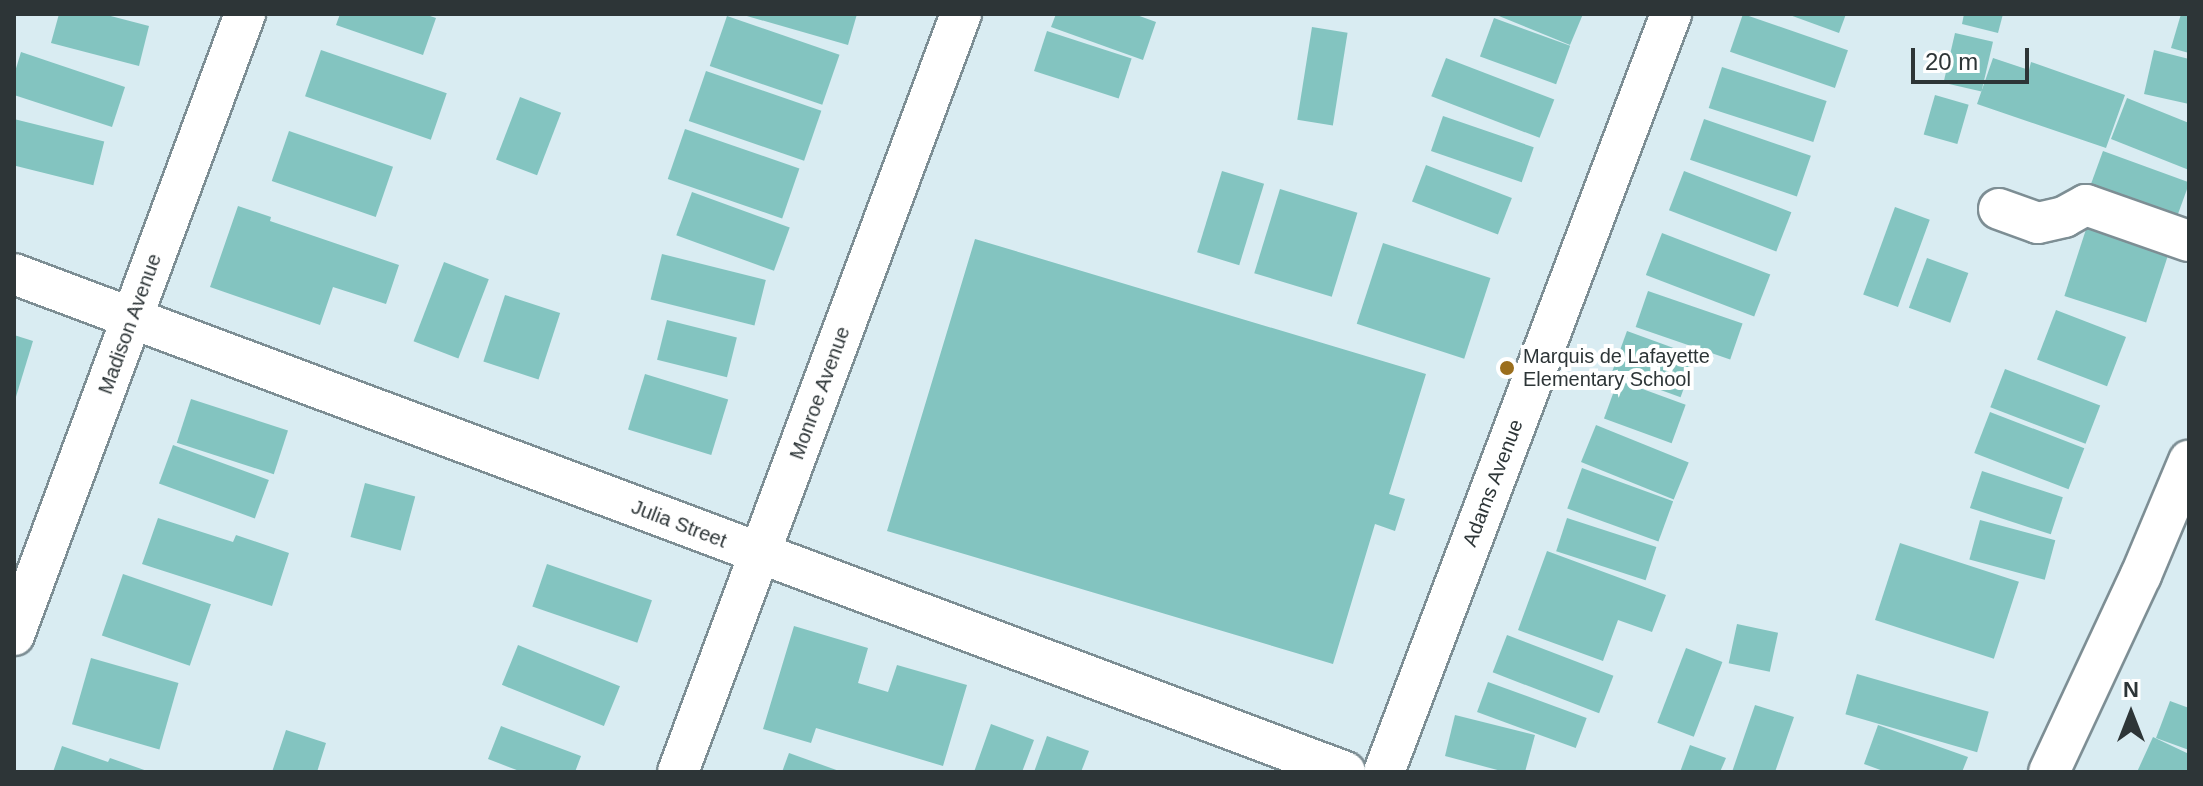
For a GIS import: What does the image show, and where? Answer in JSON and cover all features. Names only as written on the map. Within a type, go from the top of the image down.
[{"type":"street","name":"Madison Avenue","points":[[14,635],[245,14]]},
{"type":"street","name":"Monroe Avenue","points":[[678,772],[961,14]]},
{"type":"street","name":"Adams Avenue","points":[[1384,772],[1671,14]]},
{"type":"street","points":[[1999,209],[2038,223],[2064,217],[2086,205],[2189,241]]},
{"type":"street","name":"Julia Street","points":[[14,274],[1345,772]]},
{"type":"street","points":[[2049,772],[2141,575],[2189,461]]},
{"type":"building","points":[[59,14],[103,14],[149,26],[139,66],[51,43]]},
{"type":"building","points":[[340,14],[424,14],[436,18],[423,55],[336,25]]},
{"type":"building","points":[[740,14],[857,14],[848,45]]},
{"type":"building","points":[[1056,14],[1134,14],[1156,22],[1143,60],[1051,27]]},
{"type":"building","points":[[1494,14],[1583,14],[1570,45]]},
{"type":"building","points":[[1743,14],[1848,50],[1835,88],[1730,52]]},
{"type":"building","points":[[1787,14],[1846,14],[1839,33]]},
{"type":"building","points":[[1964,14],[2003,14],[1998,33],[1962,24]]},
{"type":"building","points":[[2181,14],[2189,14],[2189,53],[2171,48]]},
{"type":"building","points":[[727,16],[840,55],[822,105],[710,66]]},
{"type":"building","points":[[1494,18],[1570,46],[1556,84],[1480,57]]},
{"type":"building","points":[[1312,27],[1348,33],[1333,125],[1297,120]]},
{"type":"building","points":[[1047,31],[1132,59],[1119,98],[1034,71]]},
{"type":"building","points":[[1955,33],[1993,42],[1982,91],[1944,83]]},
{"type":"building","points":[[321,50],[447,93],[431,140],[305,96]]},
{"type":"building","points":[[2154,50],[2189,59],[2189,104],[2144,94]]},
{"type":"building","points":[[21,52],[125,87],[112,127],[14,95],[14,75]]},
{"type":"building","points":[[1446,58],[1554,100],[1540,138],[1431,96]]},
{"type":"building","points":[[1993,58],[2029,70],[2031,62],[2125,95],[2106,148],[1977,104]]},
{"type":"building","points":[[1722,67],[1827,101],[1813,142],[1709,108]]},
{"type":"building","points":[[706,71],[821,111],[804,161],[689,121]]},
{"type":"building","points":[[1935,95],[1969,105],[1957,144],[1924,134]]},
{"type":"building","points":[[520,97],[561,113],[537,175],[496,160]]},
{"type":"building","points":[[2127,98],[2189,123],[2189,170],[2111,139]]},
{"type":"building","points":[[1443,116],[1534,147],[1522,182],[1431,151]]},
{"type":"building","points":[[14,119],[104,141],[93,185],[14,165]]},
{"type":"building","points":[[1704,119],[1811,156],[1797,196],[1690,160]]},
{"type":"building","points":[[685,129],[799,168],[782,219],[668,179]]},
{"type":"building","points":[[289,131],[393,167],[376,217],[272,181]]},
{"type":"building","points":[[2103,151],[2189,182],[2174,225],[2088,193]]},
{"type":"building","points":[[1426,165],[1512,198],[1498,234],[1412,201]]},
{"type":"building","points":[[1222,171],[1264,184],[1239,265],[1197,252]]},
{"type":"building","points":[[1684,171],[1791,212],[1776,251],[1669,210]]},
{"type":"building","points":[[1280,189],[1357,213],[1332,297],[1254,273]]},
{"type":"building","points":[[692,192],[790,228],[774,271],[676,235]]},
{"type":"building","points":[[238,206],[271,217],[270,221],[399,265],[386,304],[333,287],[320,325],[210,287]]},
{"type":"building","points":[[1895,207],[1930,220],[1898,307],[1863,294]]},
{"type":"building","points":[[2090,217],[2172,244],[2146,323],[2064,296]]},
{"type":"building","points":[[1662,233],[1770,275],[1754,317],[1646,275]]},
{"type":"building","points":[[975,239],[1426,374],[1389,494],[1405,499],[1395,531],[1375,524],[1333,664],[887,531]]},
{"type":"building","points":[[1383,243],[1490,278],[1464,359],[1357,324]]},
{"type":"building","points":[[662,254],[766,280],[754,325],[651,300]]},
{"type":"building","points":[[1927,258],[1968,273],[1950,323],[1909,308]]},
{"type":"building","points":[[444,262],[489,279],[458,359],[414,341]]},
{"type":"building","points":[[1648,291],[1743,324],[1730,359],[1636,327]]},
{"type":"building","points":[[505,295],[560,313],[539,379],[483,362]]},
{"type":"building","points":[[2056,310],[2126,337],[2107,386],[2037,359]]},
{"type":"building","points":[[667,320],[737,337],[727,377],[657,360]]},
{"type":"building","points":[[1627,331],[1696,356],[1681,397],[1612,372]]},
{"type":"building","points":[[14,335],[33,341],[15,400],[14,400]]},
{"type":"building","points":[[2005,369],[2100,406],[2086,444],[1990,407]]},
{"type":"building","points":[[645,374],[728,399],[711,455],[628,429]]},
{"type":"building","points":[[1618,380],[1686,405],[1672,443],[1604,419]]},
{"type":"building","points":[[191,399],[288,431],[274,474],[177,443]]},
{"type":"building","points":[[1990,412],[2084,448],[2069,489],[1974,453]]},
{"type":"building","points":[[1596,425],[1689,462],[1674,500],[1581,462]]},
{"type":"building","points":[[173,445],[269,480],[255,518],[159,484]]},
{"type":"building","points":[[1582,468],[1673,501],[1658,542],[1567,508]]},
{"type":"building","points":[[1982,471],[2063,497],[2051,534],[1970,508]]},
{"type":"building","points":[[365,483],[415,496],[401,551],[351,537]]},
{"type":"building","points":[[158,518],[233,542],[236,535],[289,553],[272,606],[142,564]]},
{"type":"building","points":[[1567,518],[1656,547],[1646,580],[1556,551]]},
{"type":"building","points":[[1980,520],[2055,540],[2045,580],[1969,560]]},
{"type":"building","points":[[1900,543],[2019,582],[1994,659],[1875,620]]},
{"type":"building","points":[[1547,551],[1666,595],[1652,632],[1618,620],[1603,661],[1518,630]]},
{"type":"building","points":[[547,564],[652,600],[637,643],[532,607]]},
{"type":"building","points":[[123,574],[211,604],[190,666],[102,635]]},
{"type":"building","points":[[1737,624],[1778,633],[1770,672],[1729,663]]},
{"type":"building","points":[[794,626],[868,648],[858,683],[888,692],[897,665],[967,685],[943,766],[816,728],[811,743],[763,729]]},
{"type":"building","points":[[1507,635],[1613,676],[1599,713],[1493,672]]},
{"type":"building","points":[[518,645],[620,686],[604,726],[502,685]]},
{"type":"building","points":[[1686,648],[1722,662],[1694,737],[1657,723]]},
{"type":"building","points":[[91,658],[178,683],[159,749],[72,724]]},
{"type":"building","points":[[1857,674],[1989,712],[1977,752],[1845,714]]},
{"type":"building","points":[[1488,682],[1587,718],[1576,748],[1477,712]]},
{"type":"building","points":[[2170,701],[2189,708],[2189,750],[2156,738]]},
{"type":"building","points":[[1755,705],[1794,717],[1775,772],[1732,772]]},
{"type":"building","points":[[1455,715],[1535,735],[1525,772],[1505,772],[1445,756]]},
{"type":"building","points":[[991,724],[1034,740],[1022,772],[974,772]]},
{"type":"building","points":[[1878,725],[1968,757],[1962,772],[1886,772],[1864,764]]},
{"type":"building","points":[[501,726],[581,756],[575,772],[522,772],[488,759]]},
{"type":"building","points":[[286,730],[326,743],[317,772],[272,772]]},
{"type":"building","points":[[1047,736],[1089,751],[1081,772],[1034,772]]},
{"type":"building","points":[[2153,737],[2189,754],[2189,772],[2137,772]]},
{"type":"building","points":[[1690,745],[1726,758],[1720,772],[1680,772]]},
{"type":"building","points":[[62,746],[108,762],[110,758],[150,772],[53,772]]},
{"type":"building","points":[[789,753],[842,772],[782,772]]},
{"type":"place","name":"Marquis de Lafayette Elementary School","points":[[1507,368]]}]
